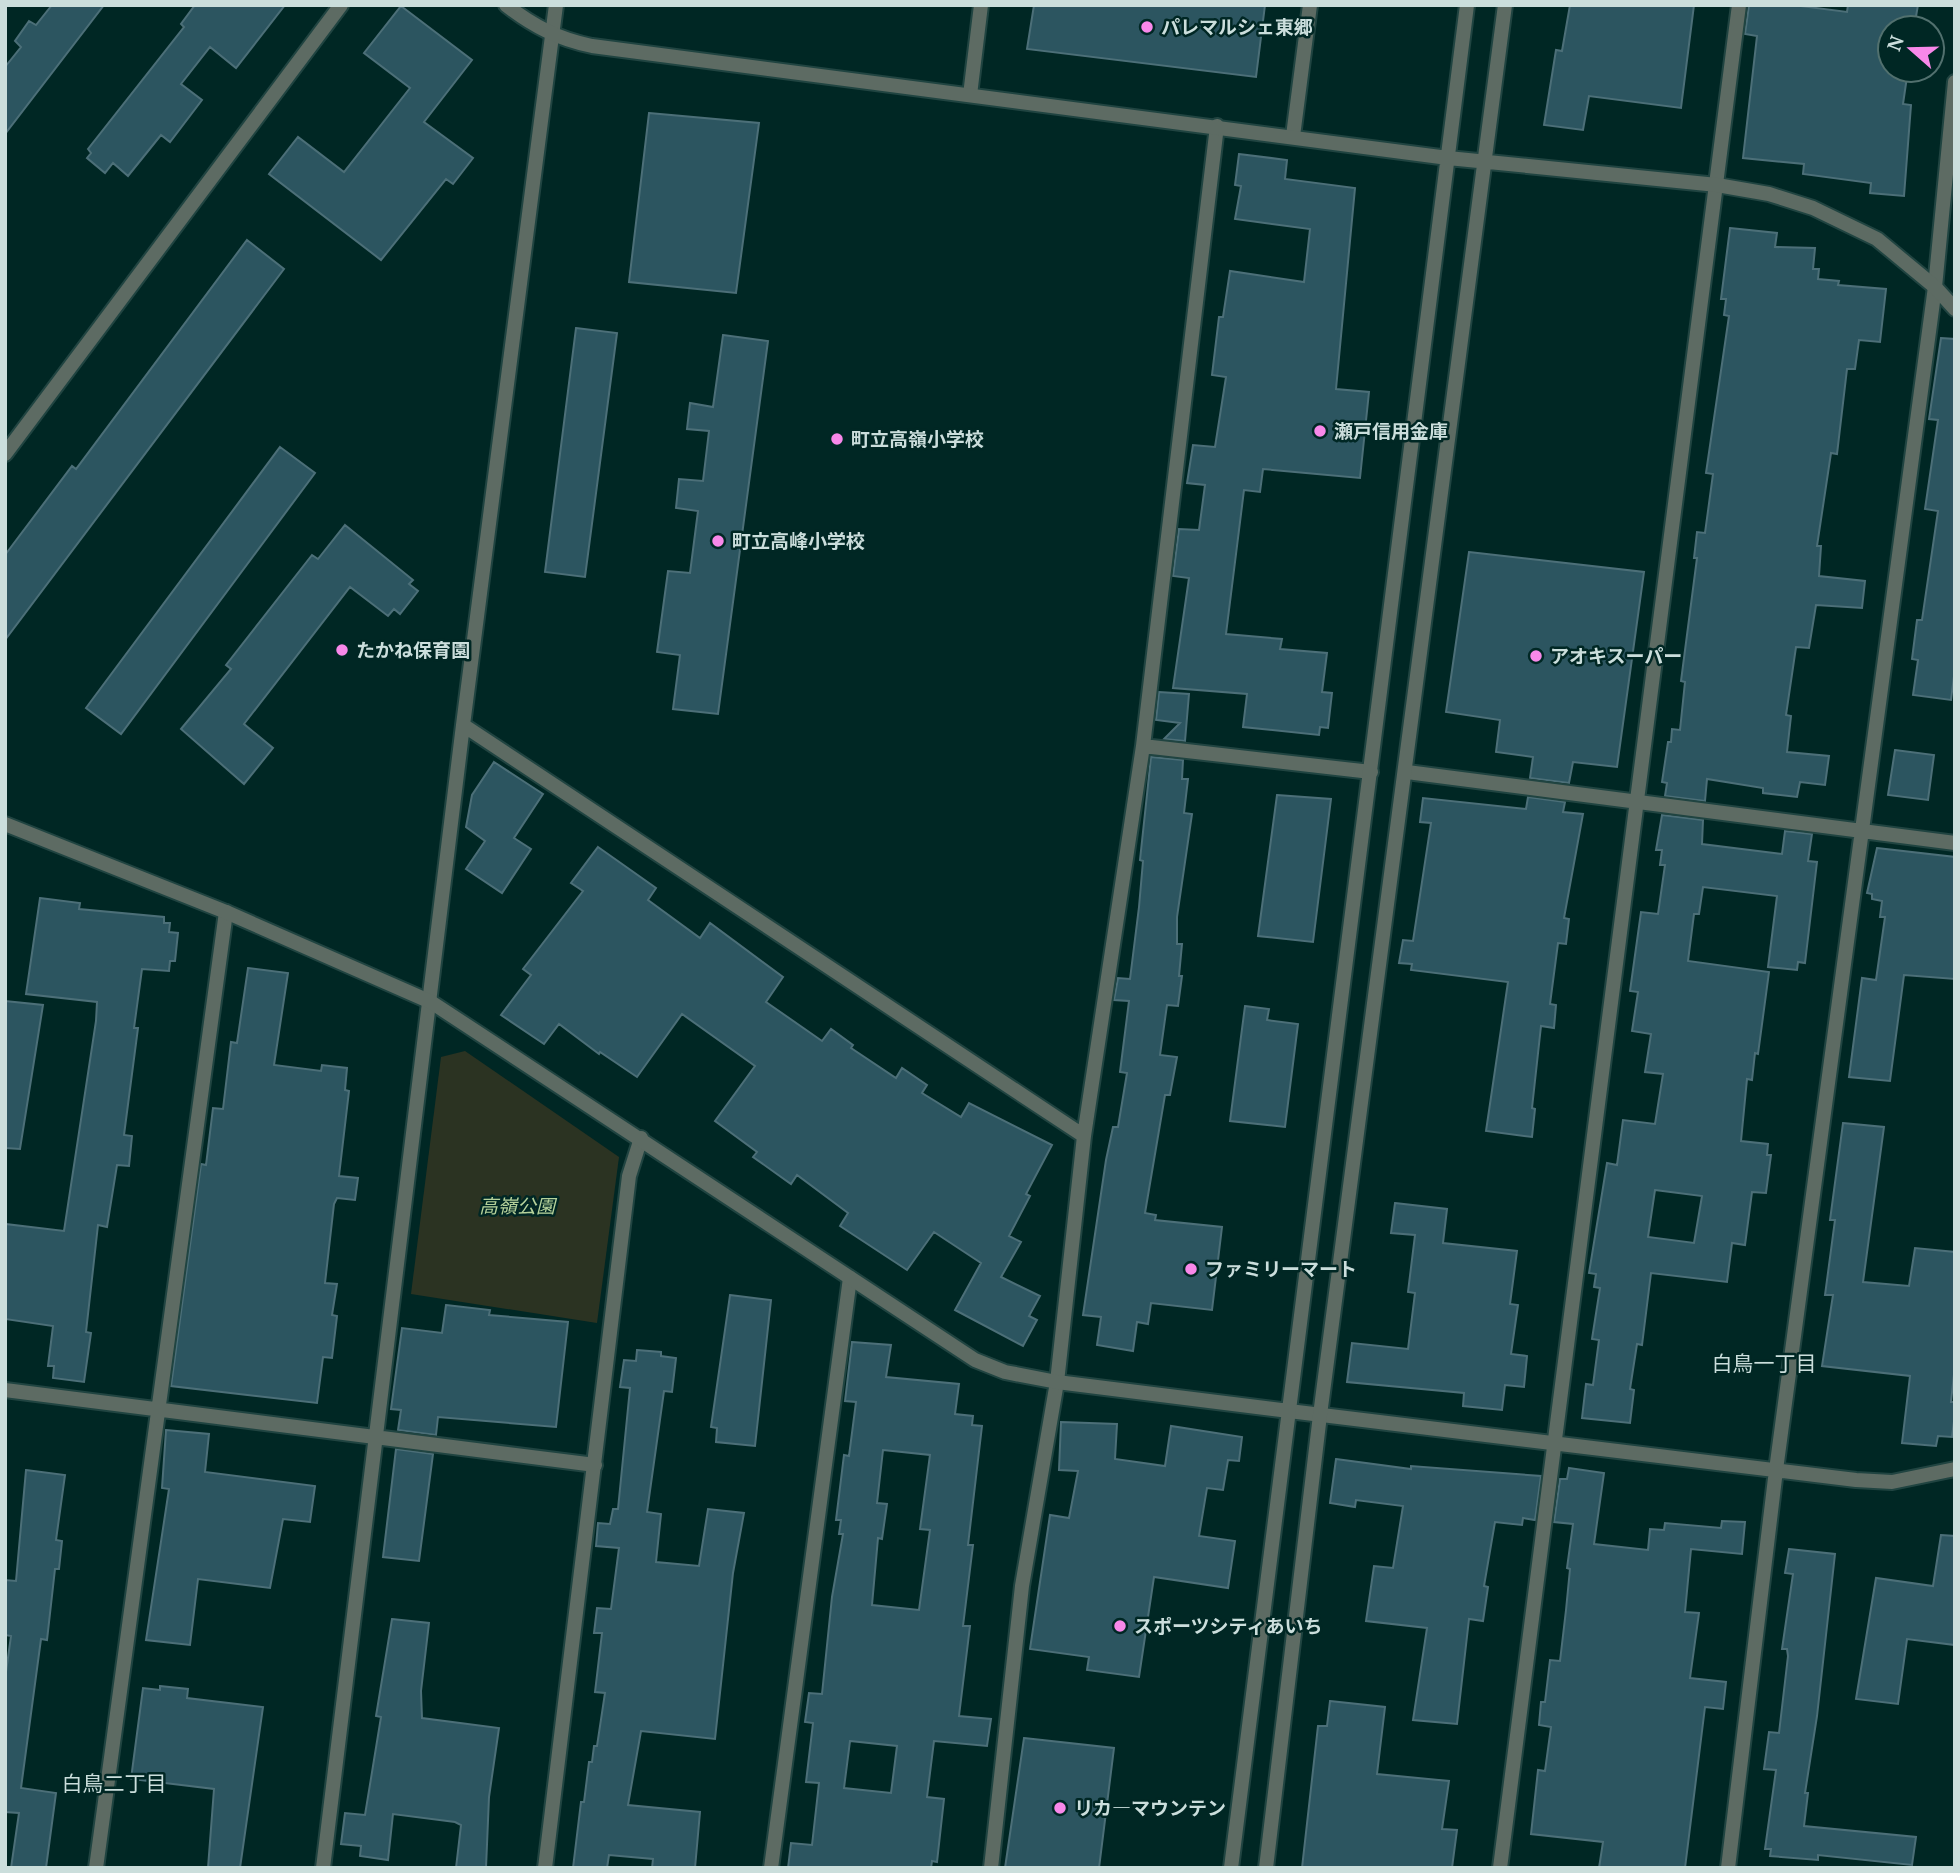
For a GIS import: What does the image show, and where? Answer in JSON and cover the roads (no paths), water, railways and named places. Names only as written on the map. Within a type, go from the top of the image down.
[{"type":"street","points":[[5,454],[341,5]]},
{"type":"street","points":[[506,5],[530,24],[552,35],[592,46],[1448,158],[1717,185],[1769,194],[1812,208],[1877,239],[1935,287],[1955,309]]},
{"type":"street","points":[[323,1868],[463,725],[556,5]]},
{"type":"street","points":[[970,95],[981,5]]},
{"type":"street","points":[[1293,136],[1310,5]]},
{"type":"street","points":[[1231,1868],[1467,5]]},
{"type":"street","points":[[1266,1868],[1320,1415],[1407,772],[1505,5]]},
{"type":"street","points":[[1500,1868],[1739,5]]},
{"type":"street","points":[[1728,1868],[1776,1470],[1935,287],[1955,82]]},
{"type":"street","points":[[991,1868],[1022,1586],[1057,1382],[1084,1136],[1143,746],[1217,126]]},
{"type":"street","points":[[463,725],[1084,1136]]},
{"type":"street","points":[[1143,746],[1371,772]]},
{"type":"street","points":[[1407,772],[1955,843]]},
{"type":"street","points":[[5,824],[226,912],[431,1002],[975,1360],[1005,1372],[1057,1382],[1320,1415],[1892,1482],[1955,1469]]},
{"type":"street","points":[[96,1868],[226,912]]},
{"type":"street","points":[[545,1868],[629,1176],[641,1138]]},
{"type":"street","points":[[771,1868],[850,1278]]},
{"type":"street","points":[[5,1390],[594,1465]]},
{"type":"place","name":"パレマルシェ東郷","points":[[1147,27]]},
{"type":"place","name":"瀬戸信用金庫","points":[[1320,431]]},
{"type":"place","name":"町立高嶺小学校","points":[[837,439]]},
{"type":"place","name":"町立高峰小学校","points":[[718,541]]},
{"type":"place","name":"たかね保育園","points":[[342,650]]},
{"type":"place","name":"アオキスーパー","points":[[1536,656]]},
{"type":"place","name":"ファミリーマート","points":[[1191,1269]]},
{"type":"place","name":"スポーツシティあいち","points":[[1120,1626]]},
{"type":"place","name":"リカ―マウンテン","points":[[1060,1808]]},
{"type":"district","name":"白鳥一丁目","points":[[1764,1364]]},
{"type":"district","name":"白鳥二丁目","points":[[114,1784]]},
{"type":"park label","name":"高嶺公園","points":[[517,1206]]}]
